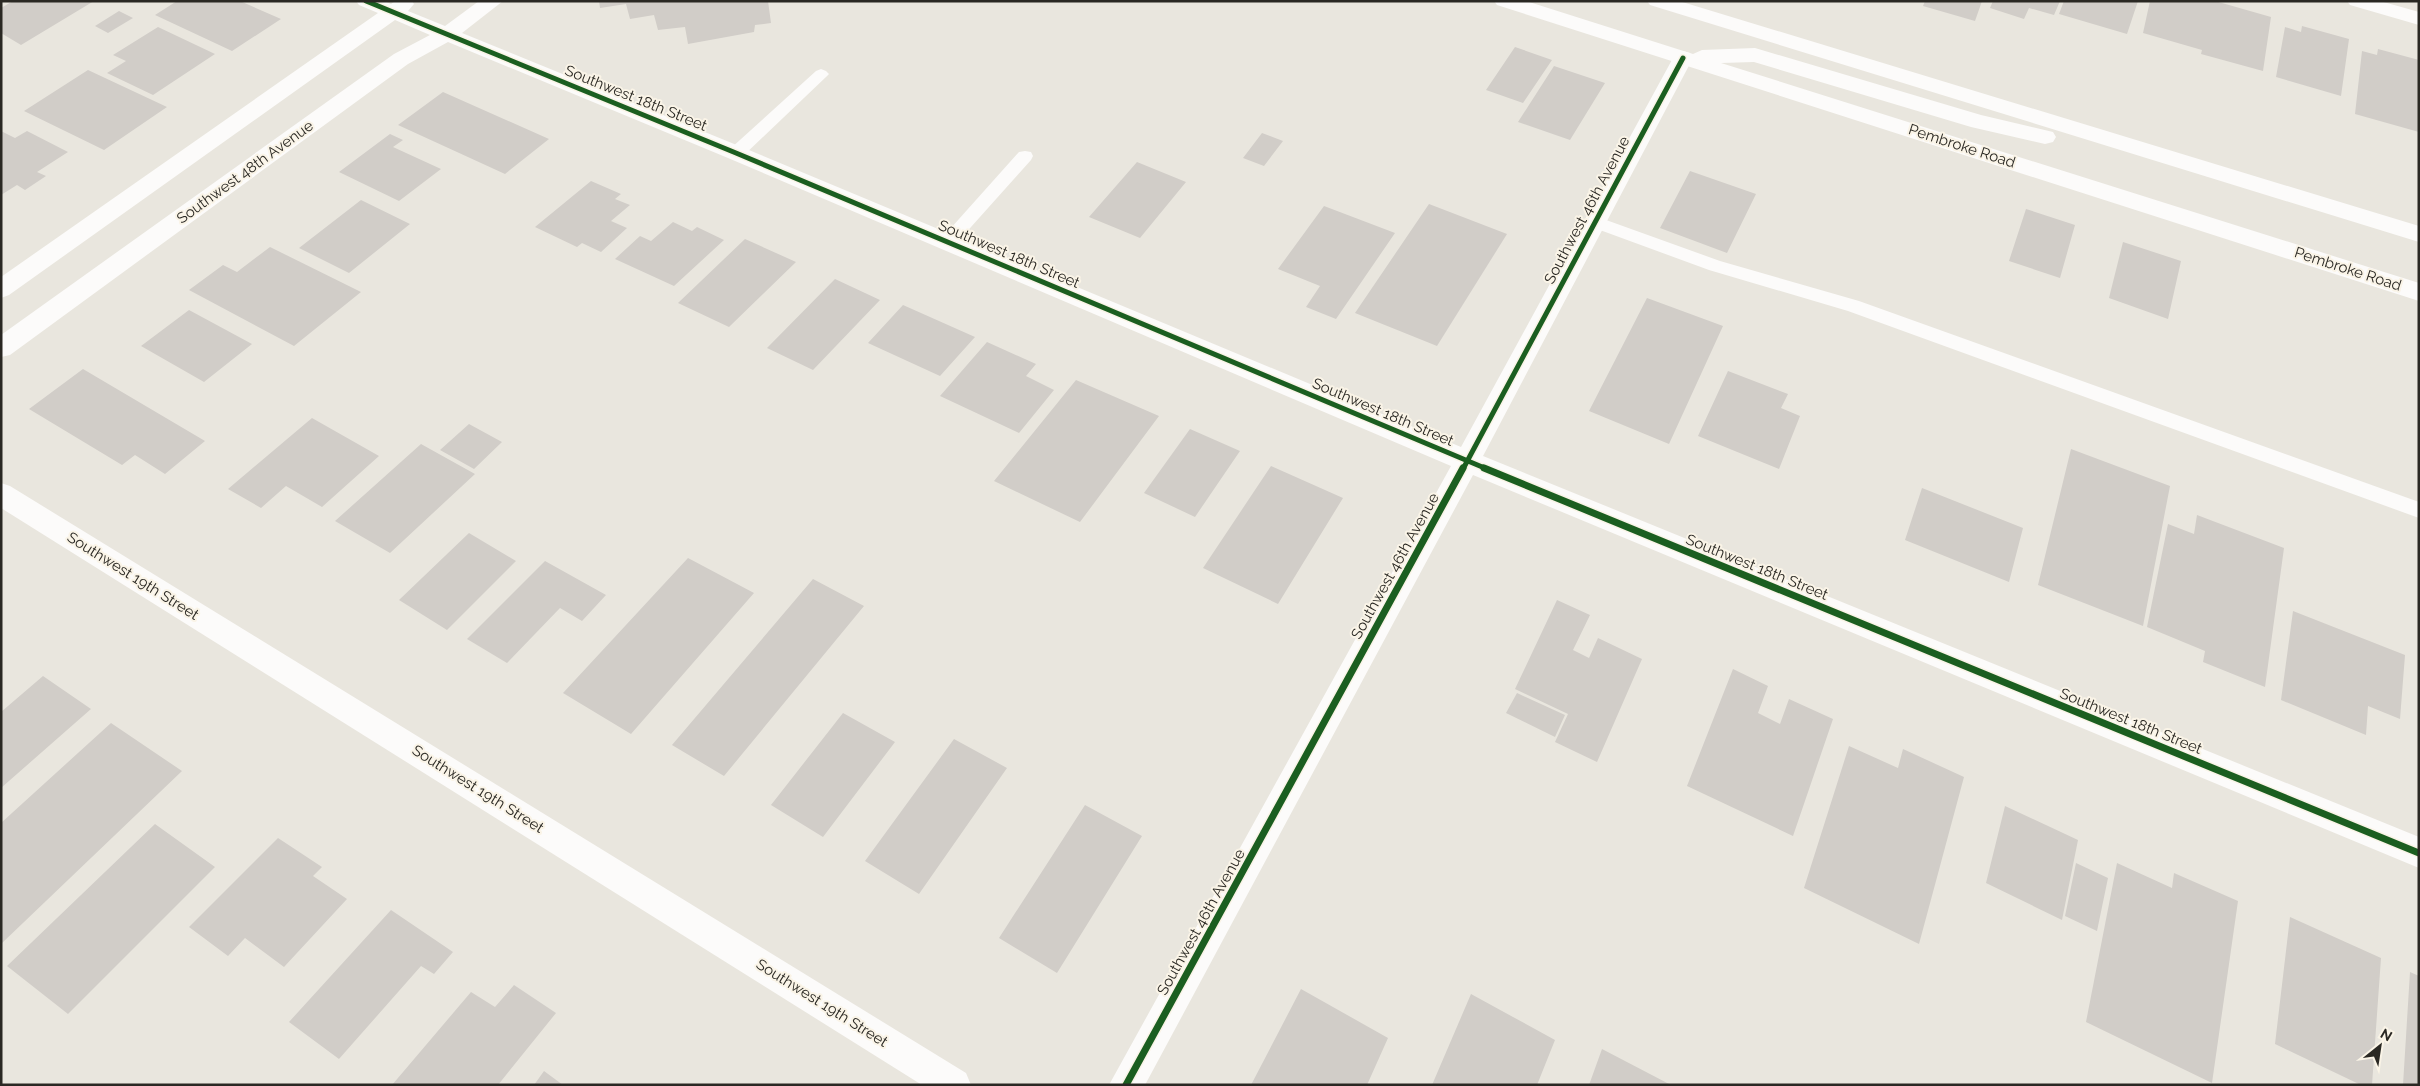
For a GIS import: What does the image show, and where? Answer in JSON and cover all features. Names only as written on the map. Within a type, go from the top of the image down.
[{"type":"street","name":"Southwest 18th Street","points":[[366,1],[399,7],[447,34],[736,153],[1467,461],[2419,853]]},
{"type":"street","name":"Southwest 48th Avenue","points":[[1,348],[401,59],[447,34],[493,1]]},
{"type":"street","name":"Pembroke Road","points":[[1504,1],[2419,292]]},
{"type":"street","points":[[1657,1],[2419,234]]},
{"type":"street","points":[[2357,1],[2419,19]]},
{"type":"street","points":[[1,289],[399,7]]},
{"type":"street","points":[[1683,58],[1755,55],[1979,122],[2271,189]]},
{"type":"street","name":"Southwest 46th Avenue","points":[[1126,1085],[1467,461],[1683,58]]},
{"type":"street","name":"Southwest 19th Street","points":[[1,494],[954,1085]]},
{"type":"lane","points":[[736,153],[821,74]]},
{"type":"lane","points":[[948,242],[1025,156]]},
{"type":"lane","points":[[1595,222],[1716,266],[1853,306],[2419,510]]},
{"type":"building","points":[[13,1],[94,1],[21,45],[1,33],[1,8]]},
{"type":"building","points":[[177,1],[240,1],[281,19],[232,51],[155,15]]},
{"type":"building","points":[[599,1],[768,1],[771,23],[755,25],[754,32],[688,44],[685,27],[658,30],[654,15],[630,19],[626,4],[600,8]]},
{"type":"building","points":[[1925,1],[1982,1],[1975,21],[1923,6]]},
{"type":"building","points":[[1993,1],[2060,1],[2054,15],[2029,8],[2024,19],[1990,8]]},
{"type":"building","points":[[2064,1],[2138,1],[2127,34],[2059,14]]},
{"type":"building","points":[[2150,1],[2215,1],[2271,17],[2263,71],[2201,54],[2202,50],[2143,33]]},
{"type":"building","points":[[119,11],[133,18],[108,33],[95,26]]},
{"type":"building","points":[[2302,26],[2349,39],[2341,96],[2276,77],[2285,27],[2301,32]]},
{"type":"building","points":[[158,27],[215,54],[153,95],[107,73],[126,61],[113,55]]},
{"type":"building","points":[[1515,47],[1552,60],[1523,103],[1486,90]]},
{"type":"building","points":[[2378,49],[2419,60],[2419,132],[2355,114],[2362,51],[2377,55]]},
{"type":"building","points":[[1554,66],[1605,83],[1570,140],[1518,122]]},
{"type":"building","points":[[88,70],[167,107],[104,150],[24,111]]},
{"type":"building","points":[[443,92],[549,139],[505,174],[398,125]]},
{"type":"building","points":[[1,131],[15,138],[27,131],[68,152],[37,172],[46,176],[25,190],[17,185],[1,195]]},
{"type":"building","points":[[1262,133],[1283,141],[1264,166],[1243,158]]},
{"type":"building","points":[[390,134],[403,140],[393,147],[441,169],[399,201],[339,172]]},
{"type":"building","points":[[1137,162],[1186,182],[1140,238],[1089,217]]},
{"type":"building","points":[[1690,171],[1756,194],[1727,253],[1660,228]]},
{"type":"building","points":[[591,181],[621,194],[615,199],[630,205],[611,221],[627,228],[601,252],[582,243],[577,247],[535,227]]},
{"type":"building","points":[[361,200],[410,224],[349,273],[299,248]]},
{"type":"building","points":[[1429,204],[1507,234],[1437,346],[1355,313]]},
{"type":"building","points":[[1324,206],[1395,233],[1336,319],[1306,307],[1320,286],[1278,269]]},
{"type":"building","points":[[2026,209],[2075,225],[2060,278],[2009,261]]},
{"type":"building","points":[[673,222],[692,231],[697,227],[724,240],[674,286],[615,259],[640,236],[651,241]]},
{"type":"building","points":[[745,239],[796,262],[729,327],[678,303]]},
{"type":"building","points":[[2123,242],[2181,261],[2168,319],[2109,298]]},
{"type":"building","points":[[270,247],[361,292],[294,346],[189,290],[223,265],[237,272]]},
{"type":"building","points":[[835,279],[880,300],[813,370],[767,348]]},
{"type":"building","points":[[1647,298],[1723,326],[1669,444],[1589,411]]},
{"type":"building","points":[[903,305],[975,337],[940,376],[868,343]]},
{"type":"building","points":[[189,310],[252,344],[204,382],[141,346]]},
{"type":"building","points":[[987,342],[1036,364],[1026,376],[1054,390],[1019,433],[940,396]]},
{"type":"building","points":[[83,369],[205,441],[165,474],[135,455],[122,465],[29,409]]},
{"type":"building","points":[[1728,371],[1788,394],[1781,408],[1800,416],[1779,469],[1698,436]]},
{"type":"building","points":[[1076,380],[1159,416],[1080,522],[994,481]]},
{"type":"building","points":[[312,418],[379,456],[322,507],[286,486],[261,508],[228,489]]},
{"type":"building","points":[[469,424],[502,442],[474,469],[440,450]]},
{"type":"building","points":[[1190,429],[1240,451],[1195,517],[1144,493]]},
{"type":"building","points":[[421,444],[475,474],[390,553],[335,521]]},
{"type":"building","points":[[2071,449],[2170,486],[2143,626],[2038,585]]},
{"type":"building","points":[[1271,466],[1343,498],[1278,604],[1203,568]]},
{"type":"building","points":[[1922,488],[2023,528],[2009,582],[1905,540]]},
{"type":"building","points":[[2197,515],[2284,548],[2265,687],[2203,662],[2205,651],[2147,627],[2168,524],[2194,534]]},
{"type":"building","points":[[469,533],[516,561],[447,630],[399,600]]},
{"type":"building","points":[[688,558],[754,593],[631,734],[563,693]]},
{"type":"building","points":[[545,561],[606,595],[582,621],[560,608],[507,663],[467,639]]},
{"type":"building","points":[[813,579],[864,606],[724,776],[672,745]]},
{"type":"building","points":[[1557,600],[1590,615],[1573,650],[1589,658],[1598,638],[1642,659],[1597,762],[1555,742],[1568,714],[1515,689]]},
{"type":"building","points":[[2293,611],[2405,655],[2400,719],[2368,706],[2366,735],[2281,700]]},
{"type":"building","points":[[1733,669],[1768,686],[1758,713],[1780,724],[1789,699],[1833,719],[1793,836],[1687,786]]},
{"type":"building","points":[[43,676],[91,709],[1,788],[1,712]]},
{"type":"building","points":[[1517,693],[1565,715],[1555,737],[1506,713]]},
{"type":"building","points":[[843,713],[895,742],[823,837],[771,805]]},
{"type":"building","points":[[111,723],[182,771],[1,944],[1,823]]},
{"type":"building","points":[[954,739],[1007,768],[919,894],[865,861]]},
{"type":"building","points":[[1849,746],[1898,768],[1903,749],[1964,777],[1919,944],[1804,888]]},
{"type":"building","points":[[1085,805],[1142,836],[1057,973],[999,938]]},
{"type":"building","points":[[2005,806],[2078,840],[2062,920],[1986,883]]},
{"type":"building","points":[[155,824],[215,867],[68,1014],[7,966]]},
{"type":"building","points":[[278,838],[322,867],[313,876],[347,899],[284,967],[245,938],[228,956],[189,927]]},
{"type":"building","points":[[2076,863],[2108,878],[2097,931],[2065,916]]},
{"type":"building","points":[[2117,863],[2172,888],[2174,873],[2238,901],[2212,1083],[2086,1022]]},
{"type":"building","points":[[391,910],[453,952],[434,974],[421,966],[339,1059],[289,1022]]},
{"type":"building","points":[[2290,917],[2381,958],[2372,1085],[2361,1085],[2275,1044]]},
{"type":"building","points":[[2410,972],[2419,976],[2419,1085],[2403,1085]]},
{"type":"building","points":[[514,985],[556,1013],[498,1085],[392,1085],[471,992],[495,1007]]},
{"type":"building","points":[[1301,989],[1388,1038],[1367,1085],[1251,1085]]},
{"type":"building","points":[[1471,994],[1555,1040],[1537,1085],[1432,1085]]},
{"type":"building","points":[[1602,1049],[1671,1085],[1589,1085]]},
{"type":"building","points":[[544,1071],[563,1085],[534,1085]]},
{"type":"cycle path","points":[[366,1],[736,153],[1467,461],[2419,853]]},
{"type":"cycle path","points":[[1126,1085],[1467,461],[1683,58]]}]
